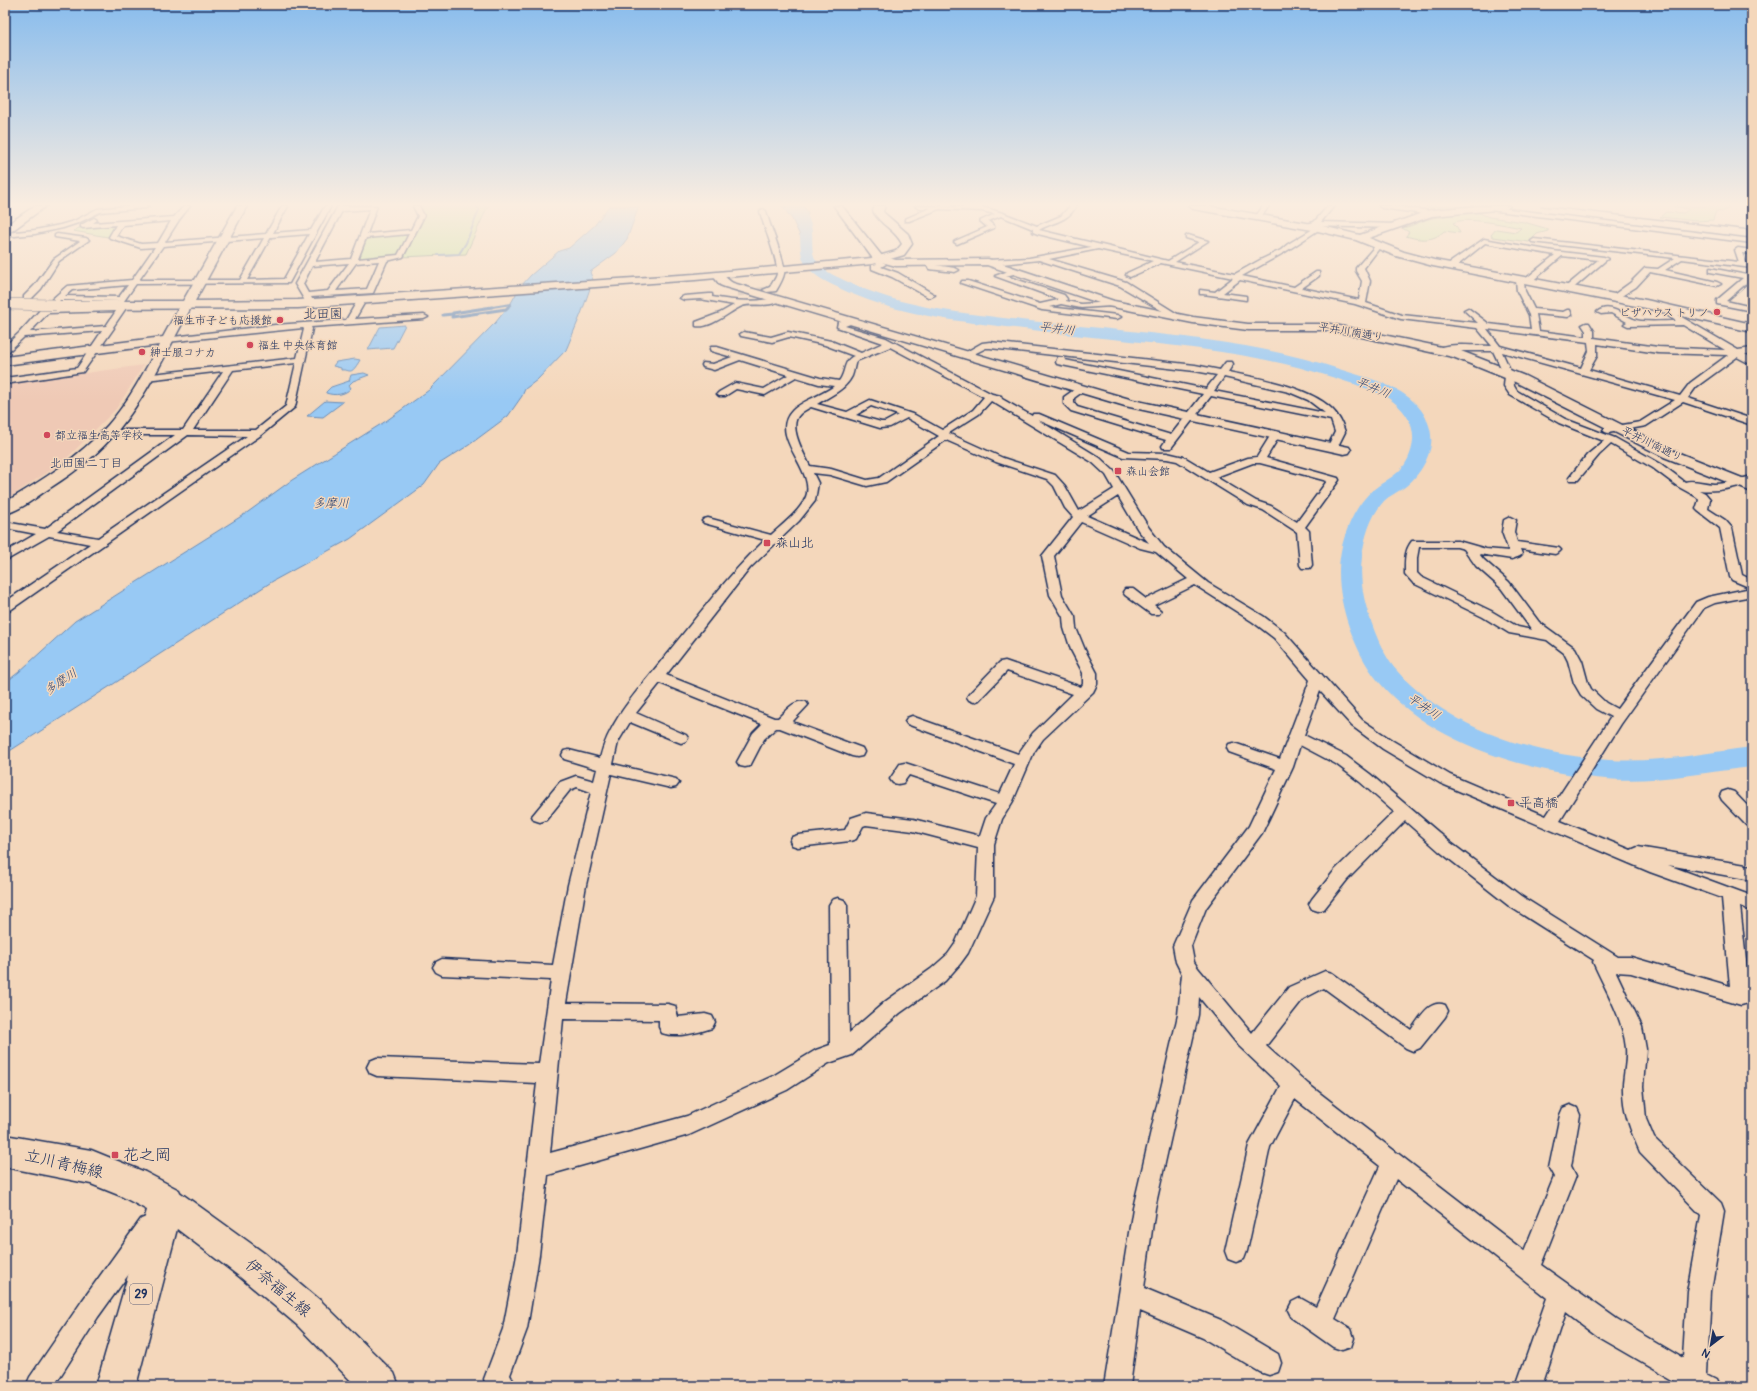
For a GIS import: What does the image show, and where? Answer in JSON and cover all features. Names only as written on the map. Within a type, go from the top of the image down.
[{"type":"main road","points":[[187,304],[206,271]]},
{"type":"main road","points":[[5,303],[53,298],[187,304],[308,299],[362,300],[773,271]]},
{"type":"main road","points":[[1475,271],[1660,307],[1745,315],[1752,328]]},
{"type":"main road","name":"立川青梅線","points":[[5,1151],[91,1167],[133,1184],[167,1202]]},
{"type":"main road","name":"29","points":[[116,1386],[167,1202]]},
{"type":"street","points":[[27,298],[38,287],[49,271]]},
{"type":"street","points":[[5,303],[27,298],[121,299],[143,271]]},
{"type":"street","points":[[242,282],[248,271]]},
{"type":"street","points":[[5,350],[22,335],[44,311],[53,298],[70,288],[135,282],[286,281],[292,271]]},
{"type":"street","points":[[306,271],[299,284],[308,299],[331,293],[370,291],[379,271]]},
{"type":"street","points":[[331,293],[347,271]]},
{"type":"street","points":[[770,290],[780,278],[783,271]]},
{"type":"street","points":[[885,271],[929,294],[937,289]]},
{"type":"street","points":[[1014,271],[999,276],[1060,297],[1063,299],[1060,302]]},
{"type":"street","name":"平井川南通り","points":[[1014,271],[1112,304],[1176,317],[1248,327],[1330,327],[1439,350],[1471,359],[1506,373],[1669,454],[1749,483]]},
{"type":"street","points":[[1081,271],[1123,284],[1176,317]]},
{"type":"street","points":[[1130,275],[1139,271]]},
{"type":"street","points":[[1204,271],[1362,304],[1401,317],[1535,332],[1658,350],[1736,353],[1752,351]]},
{"type":"street","points":[[1217,294],[1246,271]]},
{"type":"street","points":[[1360,271],[1366,281],[1362,304]]},
{"type":"street","points":[[1535,332],[1533,315],[1521,291],[1524,281],[1538,271]]},
{"type":"street","points":[[1567,288],[1589,271]]},
{"type":"street","points":[[1615,298],[1633,285],[1647,271]]},
{"type":"street","points":[[1659,271],[1717,284]]},
{"type":"street","points":[[1718,271],[1750,278]]},
{"type":"street","points":[[1295,290],[1316,274]]},
{"type":"street","points":[[718,276],[725,284],[850,320],[965,355],[1081,389],[1191,417],[1338,449],[1340,432],[1335,418],[1310,398],[1292,390],[1195,368],[985,345],[965,355]]},
{"type":"street","points":[[1745,315],[1720,302],[1750,278]]},
{"type":"street","points":[[965,283],[1040,306],[1042,308],[1117,317]]},
{"type":"street","points":[[1203,292],[1243,298]]},
{"type":"street","points":[[684,298],[737,293]]},
{"type":"street","points":[[701,296],[742,303],[765,304],[778,299]]},
{"type":"street","points":[[349,322],[362,300]]},
{"type":"street","points":[[1027,311],[1040,306],[1060,302],[1081,306],[1112,304]]},
{"type":"street","points":[[699,324],[723,315],[742,303]]},
{"type":"street","points":[[5,509],[64,470],[90,450],[109,432],[128,408],[187,304]]},
{"type":"street","points":[[1091,306],[1097,308],[1092,315]]},
{"type":"street","points":[[1660,307],[1752,362]]},
{"type":"street","points":[[5,380],[80,370],[96,350],[122,308],[44,311]]},
{"type":"street","points":[[1468,310],[1483,326],[1497,349],[1506,373],[1509,376],[1509,386],[1513,393],[1524,401],[1562,421],[1611,440],[1685,482],[1698,487],[1731,486],[1749,483]]},
{"type":"street","points":[[1531,311],[1568,315],[1567,312]]},
{"type":"street","points":[[1601,312],[1612,311],[1632,324],[1685,323]]},
{"type":"street","points":[[5,361],[167,340],[306,325],[424,317]]},
{"type":"street","points":[[850,320],[841,324],[841,327],[883,340],[989,396],[1087,453],[1110,472],[1144,530],[1160,549],[1196,580],[1274,631],[1357,723],[1407,757],[1463,787],[1554,817],[1620,852],[1730,894],[1752,904]]},
{"type":"street","points":[[5,608],[258,433],[290,407],[308,329],[306,325]]},
{"type":"street","points":[[1584,371],[1594,352],[1592,341],[1590,340],[1590,332],[1586,325]]},
{"type":"street","points":[[22,335],[110,328]]},
{"type":"street","points":[[744,334],[772,340],[788,334],[828,343],[860,355]]},
{"type":"street","points":[[502,1386],[496,1379],[515,1329],[528,1255],[553,1025],[561,973],[577,885],[611,742],[627,715],[656,676],[726,588],[746,565],[795,519],[811,499],[813,483],[791,434],[790,421],[796,412],[836,389],[848,375],[849,364],[853,358],[889,344]]},
{"type":"street","points":[[1439,350],[1454,348],[1497,349],[1584,371],[1682,399],[1748,420],[1752,410]]},
{"type":"street","points":[[714,349],[779,367],[795,374],[819,381],[841,384]]},
{"type":"street","points":[[1594,434],[1646,422],[1682,399],[1693,386],[1736,353]]},
{"type":"street","points":[[1063,354],[1060,362],[1335,418]]},
{"type":"street","points":[[706,365],[714,366],[740,357]]},
{"type":"street","points":[[146,377],[301,360]]},
{"type":"street","points":[[1160,455],[1191,417],[1230,364]]},
{"type":"street","points":[[5,557],[46,533],[186,432],[230,368]]},
{"type":"street","points":[[722,394],[735,386],[765,392],[795,374]]},
{"type":"street","points":[[1081,389],[1069,398],[1069,404],[1074,409],[1172,439]]},
{"type":"street","points":[[989,396],[1004,399],[1034,415],[1065,427],[1127,455],[1160,455],[1180,460],[1252,504],[1267,508],[1303,531],[1306,565]]},
{"type":"street","points":[[946,436],[944,433],[946,431],[981,407],[987,402],[989,396]]},
{"type":"street","points":[[847,416],[870,403],[915,418],[946,436],[1014,466],[1056,480],[1071,509],[1079,517],[1144,546],[1160,549]]},
{"type":"street","points":[[809,404],[880,425],[887,425],[906,415]]},
{"type":"street","points":[[1065,427],[1091,414]]},
{"type":"street","points":[[109,432],[258,433]]},
{"type":"street","points":[[1080,434],[1109,464],[1110,472]]},
{"type":"street","points":[[1260,460],[1275,435]]},
{"type":"street","points":[[807,469],[830,472],[867,483],[882,480],[946,436]]},
{"type":"street","points":[[1574,478],[1594,454],[1611,440]]},
{"type":"street","points":[[1208,476],[1252,460],[1260,460],[1334,480],[1298,528]]},
{"type":"street","points":[[1658,466],[1681,484],[1702,495],[1705,499],[1702,510],[1724,524],[1736,577],[1750,592]]},
{"type":"street","points":[[538,1167],[689,1125],[780,1083],[823,1056],[845,1049],[893,1007],[938,975],[954,959],[962,948],[985,896],[986,844],[994,818],[1005,801],[1026,751],[1038,736],[1083,693],[1090,684],[1091,678],[1070,628],[1069,616],[1056,595],[1048,556],[1079,517],[1089,509],[1121,490]]},
{"type":"street","points":[[708,520],[773,539]]},
{"type":"street","points":[[1510,520],[1508,532],[1516,554],[1512,555],[1485,552],[1458,544],[1416,543],[1413,546],[1411,574],[1417,580],[1487,614],[1514,630],[1550,637]]},
{"type":"street","points":[[5,525],[101,542]]},
{"type":"street","points":[[1513,545],[1555,550]]},
{"type":"street","points":[[1467,546],[1480,563],[1505,585],[1534,625],[1570,651],[1575,661],[1580,683],[1586,692],[1601,706],[1618,718]]},
{"type":"street","points":[[1129,592],[1150,608],[1196,580]]},
{"type":"street","points":[[1554,817],[1618,718],[1700,605],[1712,600],[1750,592]]},
{"type":"street","points":[[974,697],[1005,666],[1083,693]]},
{"type":"street","points":[[656,676],[856,752]]},
{"type":"street","points":[[1317,679],[1285,767],[1256,828],[1199,905],[1182,946],[1185,962],[1192,974],[1253,1047],[1293,1083],[1392,1163],[1560,1294],[1608,1328],[1699,1384]]},
{"type":"street","points":[[745,762],[758,736],[801,705]]},
{"type":"street","points":[[627,715],[681,738]]},
{"type":"street","points":[[912,722],[1022,761]]},
{"type":"street","points":[[1296,737],[1341,760],[1445,847],[1515,901],[1615,964]]},
{"type":"street","points":[[1234,748],[1285,767]]},
{"type":"street","points":[[569,755],[599,763],[605,767],[671,783]]},
{"type":"street","points":[[905,768],[1005,801]]},
{"type":"street","points":[[540,816],[565,786],[576,781],[600,788]]},
{"type":"street","points":[[1728,796],[1752,821]]},
{"type":"street","points":[[1318,904],[1341,875],[1404,812]]},
{"type":"street","points":[[798,841],[850,835],[857,822],[866,819],[914,825],[986,844]]},
{"type":"street","points":[[1620,852],[1633,852],[1752,873]]},
{"type":"street","points":[[1699,1384],[1699,1291],[1713,1211],[1647,1145],[1636,1119],[1633,1086],[1636,1049],[1632,1027],[1602,962],[1631,965],[1741,997],[1730,894]]},
{"type":"street","points":[[838,905],[840,1050]]},
{"type":"street","points":[[442,967],[561,973]]},
{"type":"street","points":[[1117,1386],[1144,1208],[1188,1015],[1192,974]]},
{"type":"street","points":[[1253,1047],[1296,993],[1325,979],[1413,1042],[1438,1011]]},
{"type":"street","points":[[556,1011],[668,1012],[669,1027],[705,1022]]},
{"type":"street","points":[[377,1068],[548,1074]]},
{"type":"street","points":[[1236,1251],[1260,1146],[1293,1083]]},
{"type":"street","points":[[1528,1269],[1565,1176],[1560,1168],[1570,1115]]},
{"type":"street","points":[[1321,1323],[1392,1163]]},
{"type":"street","points":[[39,1386],[90,1309],[167,1202]]},
{"type":"street","name":"伊奈福生線","points":[[167,1202],[252,1265],[309,1313],[381,1386]]},
{"type":"street","points":[[1529,1386],[1560,1294]]},
{"type":"street","points":[[1132,1295],[1212,1329],[1269,1363]]},
{"type":"street","points":[[1300,1310],[1342,1338]]},
{"type":"shaded area","name":"都立福生高等学校","points":[[144,365],[116,409],[63,462],[5,500],[5,384]]},
{"type":"water","name":"多摩川","points":[[536,271],[591,271],[590,272],[593,280],[566,350],[537,380],[525,389],[508,416],[469,445],[439,464],[424,485],[350,539],[273,581],[5,754],[5,683],[75,621],[248,512],[292,480],[386,421],[429,390],[496,322],[511,303],[520,287]]},
{"type":"water","points":[[405,325],[393,348],[368,350],[380,327]]},
{"type":"water","points":[[355,359],[360,360],[354,369],[350,371],[341,370],[341,368],[333,366],[336,362]]},
{"type":"water","points":[[364,373],[369,375],[353,381],[349,385],[351,388],[346,392],[336,395],[326,393],[331,387],[349,381],[351,375]]},
{"type":"water","points":[[325,401],[343,402],[323,417],[307,416]]},
{"type":"waterway","name":"平井川","points":[[819,271],[835,281],[866,295],[908,308],[951,316],[1189,343],[1266,354],[1327,370],[1376,386],[1400,398],[1412,410],[1418,419],[1422,429],[1421,448],[1418,457],[1407,474],[1399,482],[1377,496],[1366,512],[1354,540],[1350,570],[1353,600],[1366,640],[1374,656],[1389,678],[1412,700],[1440,719],[1471,736],[1505,749],[1540,759],[1575,766],[1641,770],[1669,768],[1752,757]]},
{"type":"waterway","points":[[453,314],[452,317],[506,309],[511,304],[486,308]]},
{"type":"waterway","points":[[453,314],[492,307]]},
{"type":"waterway","points":[[443,315],[453,314]]},
{"type":"tunnel","points":[[737,293],[767,290]]},
{"type":"place","name":"ピザハウス トリノ","points":[[1717,312]]},
{"type":"place","name":"福生市子ども応援館","points":[[280,320]]},
{"type":"place","name":"福生 中央体育館","points":[[250,345]]},
{"type":"place","name":"紳士服コナカ","points":[[142,352]]},
{"type":"place","name":"都立福生高等学校","points":[[47,435]]},
{"type":"place","name":"森山会館","points":[[1118,471]]},
{"type":"place","name":"森山北","points":[[767,543]]},
{"type":"place","name":"平高橋","points":[[1511,803]]},
{"type":"place","name":"花之岡","points":[[115,1155]]},
{"type":"district","name":"北田園","points":[[323,314]]},
{"type":"district","name":"北田園二丁目","points":[[86,463]]}]
